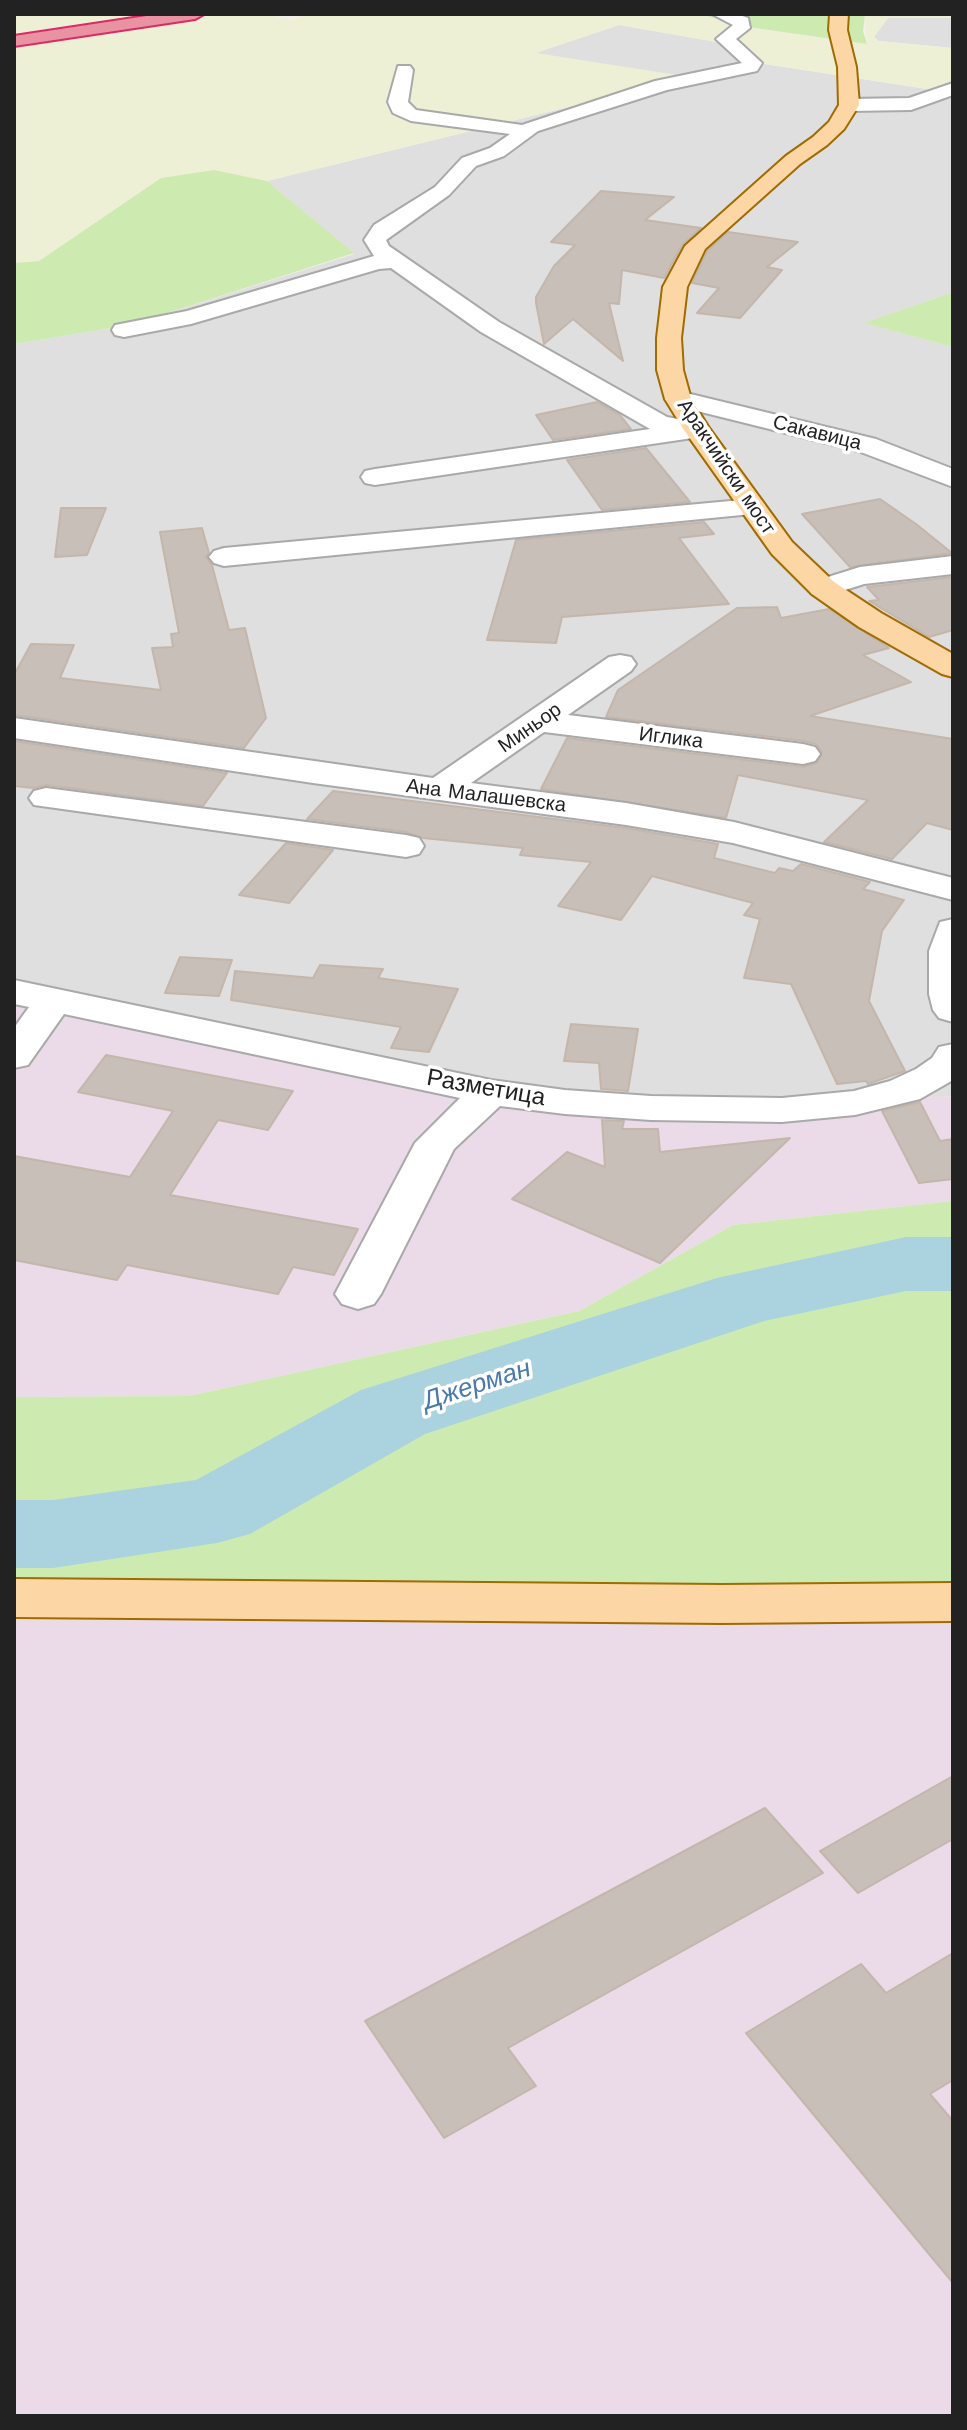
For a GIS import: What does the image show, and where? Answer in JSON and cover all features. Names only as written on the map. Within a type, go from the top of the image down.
[{"type":"highway","points":[[14,30],[120,14]]},
{"type":"highway","points":[[14,41],[195,14]]},
{"type":"main road","points":[[839,14],[838,30],[847,67],[849,105]]},
{"type":"main road","name":"Аракчийски мост","points":[[849,105],[837,125],[820,141],[793,160],[696,246],[675,287],[669,338],[670,370],[678,399],[697,430],[782,548],[823,588],[870,620],[953,667]]},
{"type":"main road","points":[[14,1598],[722,1604],[953,1602]]},
{"type":"street","points":[[697,430],[660,424],[490,327],[394,261],[380,250],[375,240],[382,230],[442,191],[469,162],[497,152],[531,127],[662,85],[744,71],[751,67],[753,63],[725,39],[741,28],[742,22],[721,14]]},
{"type":"street","points":[[404,70],[398,102],[400,109],[411,115],[515,129],[523,134]]},
{"type":"street","points":[[849,105],[911,104],[947,92],[953,73]]},
{"type":"street","points":[[124,330],[191,317],[366,265],[394,261]]},
{"type":"street","name":"Сакавица","points":[[678,399],[867,445],[953,479]]},
{"type":"street","points":[[375,477],[697,430]]},
{"type":"street","points":[[224,557],[752,507]]},
{"type":"street","points":[[823,588],[860,576],[953,565]]},
{"type":"street","name":"Миньор","points":[[439,790],[620,664]]},
{"type":"street","name":"Иглика","points":[[540,722],[803,754]]},
{"type":"street","name":"Ана Малашевска","points":[[14,728],[313,773],[626,814],[734,833],[953,889]]},
{"type":"street","points":[[268,827],[313,773]]},
{"type":"street","points":[[46,798],[406,846]]},
{"type":"street","points":[[952,999],[948,951],[953,930]]},
{"type":"street","name":"Разметица","points":[[14,992],[491,1092],[565,1102],[651,1108],[782,1110],[855,1103],[905,1090],[930,1078],[948,1065],[953,1056]]},
{"type":"street","points":[[14,1056],[54,1000]]},
{"type":"street","points":[[358,1294],[436,1143],[491,1092]]},
{"type":"shaded area","points":[[888,18],[953,18],[953,48],[878,41],[874,37]]},
{"type":"shaded area","points":[[619,25],[728,44],[752,62],[953,93],[953,292],[865,323],[953,347],[953,1096],[855,1103],[565,1102],[14,992],[14,344],[130,325],[354,254],[267,181],[687,78],[534,53]]},
{"type":"shaded area","points":[[14,992],[491,1092],[855,1103],[953,1096],[953,1201],[733,1225],[579,1311],[189,1396],[14,1397]]},
{"type":"shaded area","points":[[14,1598],[953,1602],[953,2416],[14,2416]]},
{"type":"green space","points":[[14,14],[267,14],[291,20],[309,14],[700,14],[741,26],[867,44],[865,14],[953,14],[953,18],[888,18],[874,37],[879,41],[953,48],[953,93],[752,62],[728,44],[619,25],[536,53],[690,77],[267,181],[214,170],[161,178],[39,261],[14,263]]},
{"type":"green space","points":[[700,14],[738,17],[744,14],[865,14],[863,31],[867,44],[741,26]]},
{"type":"green space","points":[[214,170],[267,181],[354,253],[130,325],[14,344],[14,263],[39,261],[161,178]]},
{"type":"green space","points":[[953,292],[953,347],[864,323]]},
{"type":"green space","points":[[953,1201],[953,1602],[14,1598],[14,1397],[189,1396],[579,1311],[733,1225]]},
{"type":"building","points":[[601,191],[674,197],[645,220],[701,228],[682,245],[664,278],[622,270],[619,304],[609,303],[623,361],[573,319],[544,344],[536,303],[536,297],[554,266],[575,245],[551,242]]},
{"type":"building","points":[[728,232],[798,242],[767,267],[782,270],[740,318],[697,313],[719,288],[692,283],[707,251]]},
{"type":"building","points":[[597,402],[620,415],[631,429],[553,440],[536,415]]},
{"type":"building","points":[[646,448],[690,502],[602,510],[567,460]]},
{"type":"building","points":[[880,499],[952,553],[850,567],[802,514]]},
{"type":"building","points":[[61,508],[106,508],[87,555],[55,557]]},
{"type":"building","points":[[704,522],[714,534],[679,538],[729,604],[562,617],[556,643],[487,640],[516,540]]},
{"type":"building","points":[[202,528],[209,553],[206,557],[212,565],[229,630],[245,628],[266,718],[244,748],[14,715],[14,675],[31,644],[74,645],[60,678],[161,690],[152,648],[173,647],[171,634],[179,633],[160,532]]},
{"type":"building","points":[[953,577],[953,630],[929,637],[869,601],[879,600],[867,587]]},
{"type":"building","points":[[777,607],[781,618],[829,609],[889,648],[863,655],[911,682],[810,716],[953,739],[953,830],[927,823],[892,859],[824,842],[868,800],[738,775],[726,818],[541,789],[567,738],[803,767],[817,763],[822,752],[816,744],[804,741],[606,717],[618,690],[737,608]]},
{"type":"building","points":[[14,741],[227,773],[203,806],[46,785],[33,788],[14,786]]},
{"type":"building","points":[[333,791],[626,828],[718,844],[714,858],[775,873],[779,868],[793,871],[801,864],[870,882],[863,889],[904,900],[882,931],[869,1001],[905,1071],[868,1084],[866,1081],[837,1084],[791,984],[744,978],[760,919],[744,915],[753,903],[652,876],[621,920],[558,906],[591,862],[520,855],[523,848],[423,838],[406,832],[307,819]]},
{"type":"building","points":[[286,843],[333,850],[289,903],[239,895]]},
{"type":"building","points":[[180,957],[232,960],[219,996],[165,993]]},
{"type":"building","points":[[320,965],[383,969],[378,978],[458,989],[429,1052],[391,1048],[401,1027],[231,1000],[235,971],[313,978]]},
{"type":"building","points":[[571,1024],[638,1029],[628,1091],[601,1089],[599,1063],[564,1061]]},
{"type":"building","points":[[106,1055],[293,1091],[268,1130],[218,1120],[170,1195],[358,1229],[334,1275],[293,1267],[278,1294],[127,1265],[117,1280],[14,1260],[14,1156],[130,1177],[173,1111],[78,1092]]},
{"type":"building","points":[[920,1102],[940,1141],[953,1139],[953,1179],[919,1183],[882,1111]]},
{"type":"building","points":[[602,1120],[624,1121],[622,1129],[658,1129],[660,1152],[790,1138],[660,1263],[512,1199],[567,1152],[605,1167]]},
{"type":"building","points":[[953,1776],[953,1839],[858,1893],[820,1851]]},
{"type":"building","points":[[765,1808],[823,1873],[508,2048],[536,2086],[444,2138],[365,2021]]},
{"type":"building","points":[[953,1953],[953,2080],[930,2094],[953,2121],[953,2283],[746,2033],[861,1964],[886,1993]]},
{"type":"waterway","name":"Джерман","points":[[14,1534],[53,1534],[217,1510],[393,1412],[747,1297],[906,1264],[953,1264]]}]
